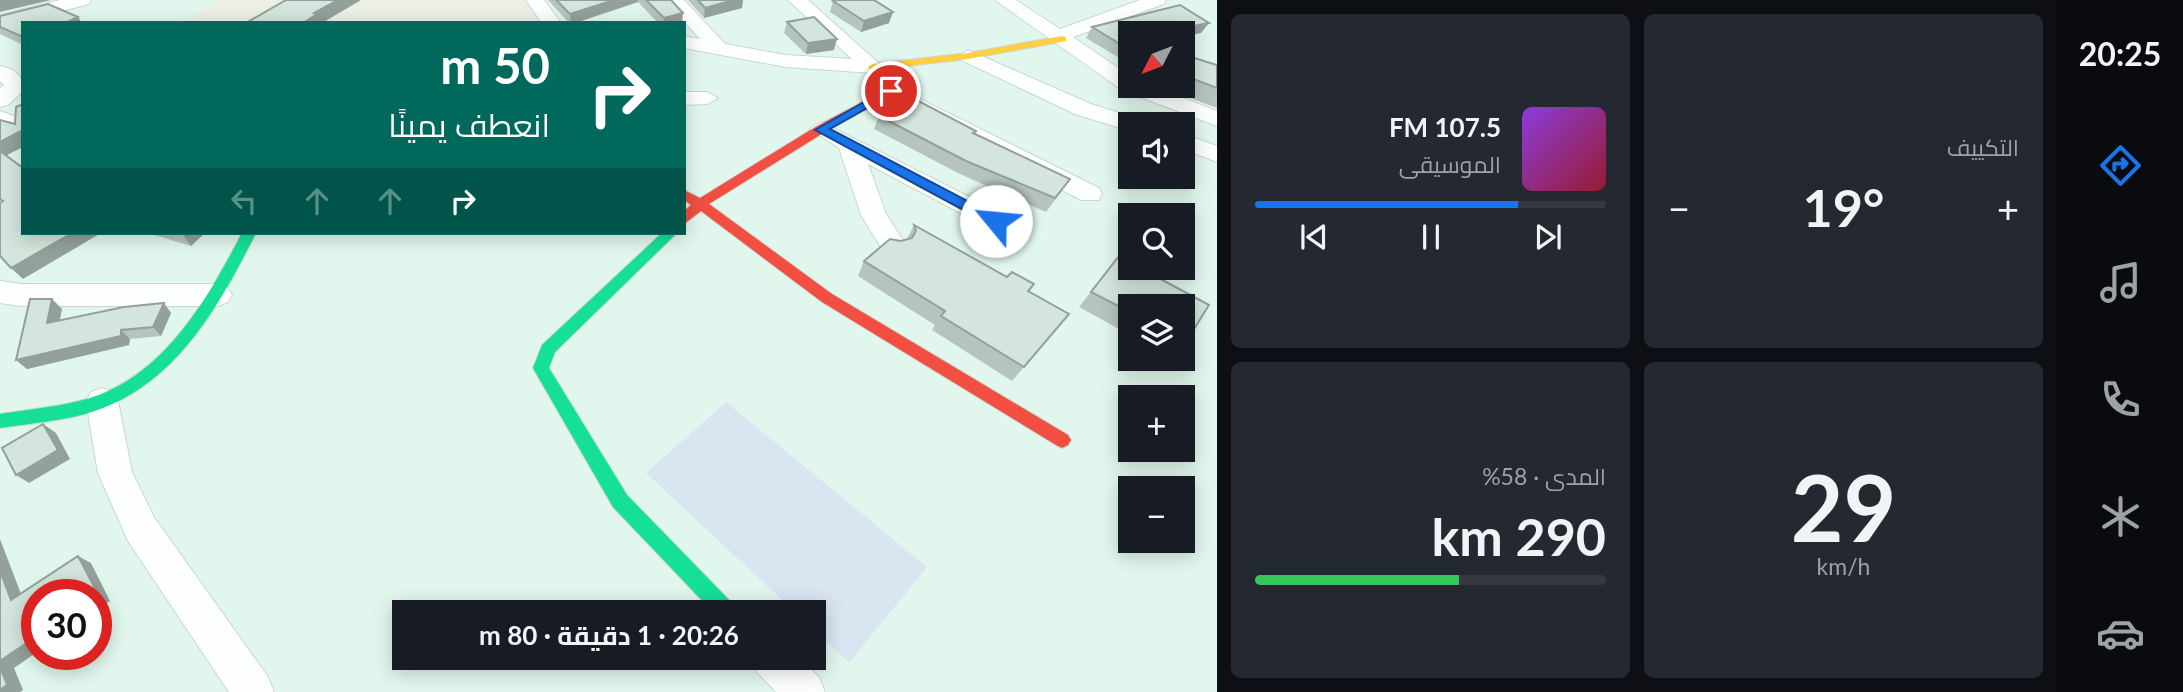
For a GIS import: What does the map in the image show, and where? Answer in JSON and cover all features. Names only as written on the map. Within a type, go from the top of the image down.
[{"type":"street","points":[[0,21],[82,0]]},
{"type":"street","points":[[535,0],[551,21]]},
{"type":"street","points":[[674,0],[716,46]]},
{"type":"street","points":[[797,0],[873,67],[891,91],[1090,194]]},
{"type":"street","points":[[1004,0],[1118,76]]},
{"type":"street","points":[[686,42],[786,61],[873,67],[968,56],[1060,38],[1157,0]]},
{"type":"street","points":[[968,56],[1083,108],[1118,120]]},
{"type":"street","points":[[0,72],[12,79],[15,86],[0,100]]},
{"type":"street","points":[[686,217],[700,204],[891,91]]},
{"type":"street","points":[[686,99],[707,98]]},
{"type":"street","points":[[1164,98],[1217,119]]},
{"type":"street","points":[[0,118],[21,126]]},
{"type":"street","points":[[821,130],[996,221]]},
{"type":"street","points":[[850,145],[874,215],[893,245]]},
{"type":"street","points":[[1195,146],[1217,155]]},
{"type":"street","points":[[686,195],[827,298],[1062,440]]},
{"type":"street","points":[[0,421],[102,401],[154,371],[218,295],[248,235]]},
{"type":"street","points":[[668,235],[548,349],[541,368],[620,501],[715,600]]},
{"type":"street","points":[[0,292],[34,295],[218,295]]},
{"type":"street","points":[[102,401],[115,473],[141,529],[253,692]]},
{"type":"street","points":[[783,670],[804,692]]},
{"type":"shaded area","points":[[0,0],[1217,0],[1217,692],[0,692]]},
{"type":"shaded area","points":[[221,0],[524,0],[543,21],[185,21]]},
{"type":"shaded area","points":[[726,402],[927,567],[849,663],[826,641],[826,600],[782,600],[646,473]]},
{"type":"building","points":[[286,0],[338,0],[314,13],[317,14],[306,21],[249,21]]},
{"type":"building","points":[[556,0],[614,0],[570,14]]},
{"type":"building","points":[[646,0],[671,0],[683,13],[664,18]]},
{"type":"building","points":[[698,0],[734,0],[705,8]]},
{"type":"building","points":[[874,0],[893,12],[864,21],[833,1]]},
{"type":"building","points":[[48,4],[78,17],[69,21],[21,21],[21,36],[0,27],[0,16]]},
{"type":"building","points":[[1180,5],[1209,23],[1195,26],[1195,21],[1118,21],[1118,43],[1092,27]]},
{"type":"building","points":[[814,17],[837,39],[808,43],[787,22]]},
{"type":"building","points":[[1195,58],[1217,65],[1217,88],[1195,80]]},
{"type":"building","points":[[907,95],[976,131],[973,133],[1070,179],[1055,198],[966,161],[879,116]]},
{"type":"building","points":[[21,105],[21,131],[0,142],[0,120],[15,124],[16,107]]},
{"type":"building","points":[[0,151],[21,167],[21,235],[69,235],[11,268],[0,256],[0,203],[3,201],[0,199]]},
{"type":"building","points":[[914,225],[1007,277],[1012,272],[1034,284],[1028,291],[1069,314],[1024,367],[941,316],[945,311],[864,261],[890,239],[901,241],[912,238],[916,231]]},
{"type":"building","points":[[1118,257],[1118,280],[1162,280],[1188,294],[1118,294],[1118,306],[1091,292]]},
{"type":"building","points":[[1195,297],[1209,305],[1195,328]]},
{"type":"building","points":[[30,299],[52,299],[47,323],[124,307],[164,303],[153,327],[121,330],[121,336],[16,360]]},
{"type":"building","points":[[43,424],[58,450],[16,475],[2,448]]},
{"type":"building","points":[[78,556],[90,579],[43,579]]},
{"type":"building","points":[[0,571],[11,600],[21,593],[21,647],[0,661]]},
{"type":"building","points":[[0,667],[7,685],[0,690]]},
{"type":"traffic: fast","points":[[0,421],[92,405],[130,387],[153,371],[191,330],[222,283],[248,235]]},
{"type":"traffic: fast","points":[[668,235],[548,349],[541,368],[620,501],[715,600]]},
{"type":"traffic: slow","points":[[879,75],[873,67],[968,56],[1062,39]]},
{"type":"traffic: jam","points":[[686,195],[700,204],[821,129],[892,91],[879,75]]},
{"type":"traffic: jam","points":[[686,217],[700,204],[827,298],[1062,440]]},
{"type":"route","points":[[891,91],[821,130],[996,221]]}]
